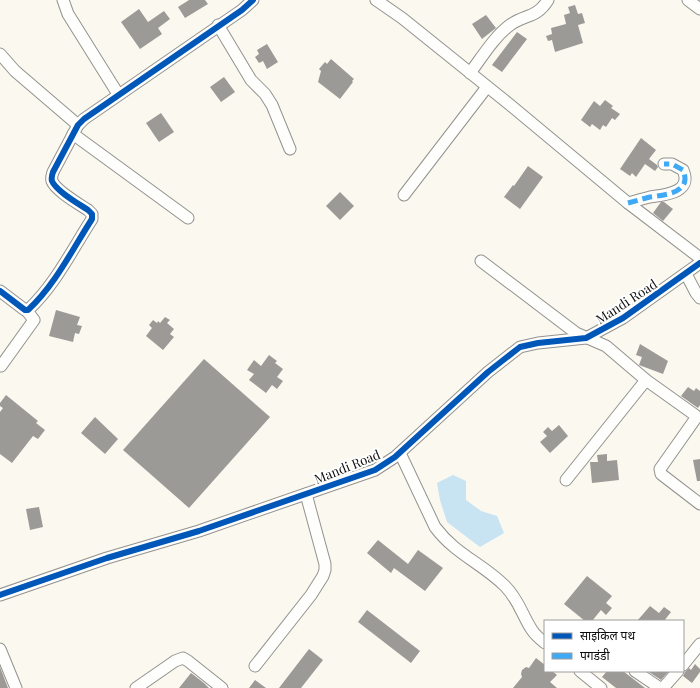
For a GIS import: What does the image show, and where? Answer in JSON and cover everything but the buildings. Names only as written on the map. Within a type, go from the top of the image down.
[{"type":"street","points":[[63,0],[68,14],[118,94]]},
{"type":"street","points":[[27,311],[43,295],[51,284],[93,217],[88,210],[58,189],[52,181],[53,172],[75,129],[118,94],[242,10],[254,0]]},
{"type":"street","points":[[376,0],[402,18],[628,203],[700,258]]},
{"type":"street","points":[[470,73],[490,46],[506,29],[522,18],[537,13],[548,0]]},
{"type":"street","points":[[688,0],[700,9]]},
{"type":"street","points":[[218,25],[251,80],[265,94],[272,105],[290,149]]},
{"type":"street","points":[[0,54],[15,71],[75,129],[188,218]]},
{"type":"street","points":[[404,195],[487,87]]},
{"type":"street","points":[[628,203],[670,194],[683,185],[685,180],[683,170],[672,164],[664,164]]},
{"type":"street","points":[[481,261],[576,333],[606,346],[646,380],[696,416],[660,469],[661,474],[700,504]]},
{"type":"street","name":"Mandi Road","points":[[0,595],[107,558],[199,530],[375,470],[400,453],[488,372],[520,347],[538,343],[586,338],[623,318],[700,263]]},
{"type":"street","points":[[686,274],[700,298]]},
{"type":"street","points":[[0,291],[27,311],[34,320],[1,366]]},
{"type":"street","points":[[566,480],[646,380]]},
{"type":"street","points":[[400,453],[436,527],[442,536],[457,550],[492,574],[506,586],[516,599],[533,632],[544,642]]},
{"type":"street","points":[[255,666],[311,594],[324,570],[325,564],[306,494]]},
{"type":"street","points":[[684,664],[700,644]]},
{"type":"street","points":[[1,653],[16,688]]},
{"type":"street","points":[[136,688],[175,661],[183,658],[222,688]]},
{"type":"street","points":[[581,672],[601,688]]},
{"type":"street","points":[[637,672],[662,688],[677,672]]},
{"type":"water","points":[[453,475],[466,481],[466,500],[481,511],[497,516],[504,533],[480,547],[447,522],[440,500],[437,483]]},
{"type":"marked path","points":[[628,203],[669,194],[681,188],[684,184],[685,178],[683,170],[672,164],[664,164]]},
{"type":"cycle path","points":[[0,291],[25,310],[28,310],[47,290],[63,267],[92,219],[92,214],[88,210],[58,189],[52,180],[53,172],[78,125],[84,119],[242,10],[253,0]]},
{"type":"cycle path","points":[[0,595],[107,558],[199,531],[375,470],[395,457],[488,372],[520,347],[538,343],[586,338],[623,318],[700,263]]}]
